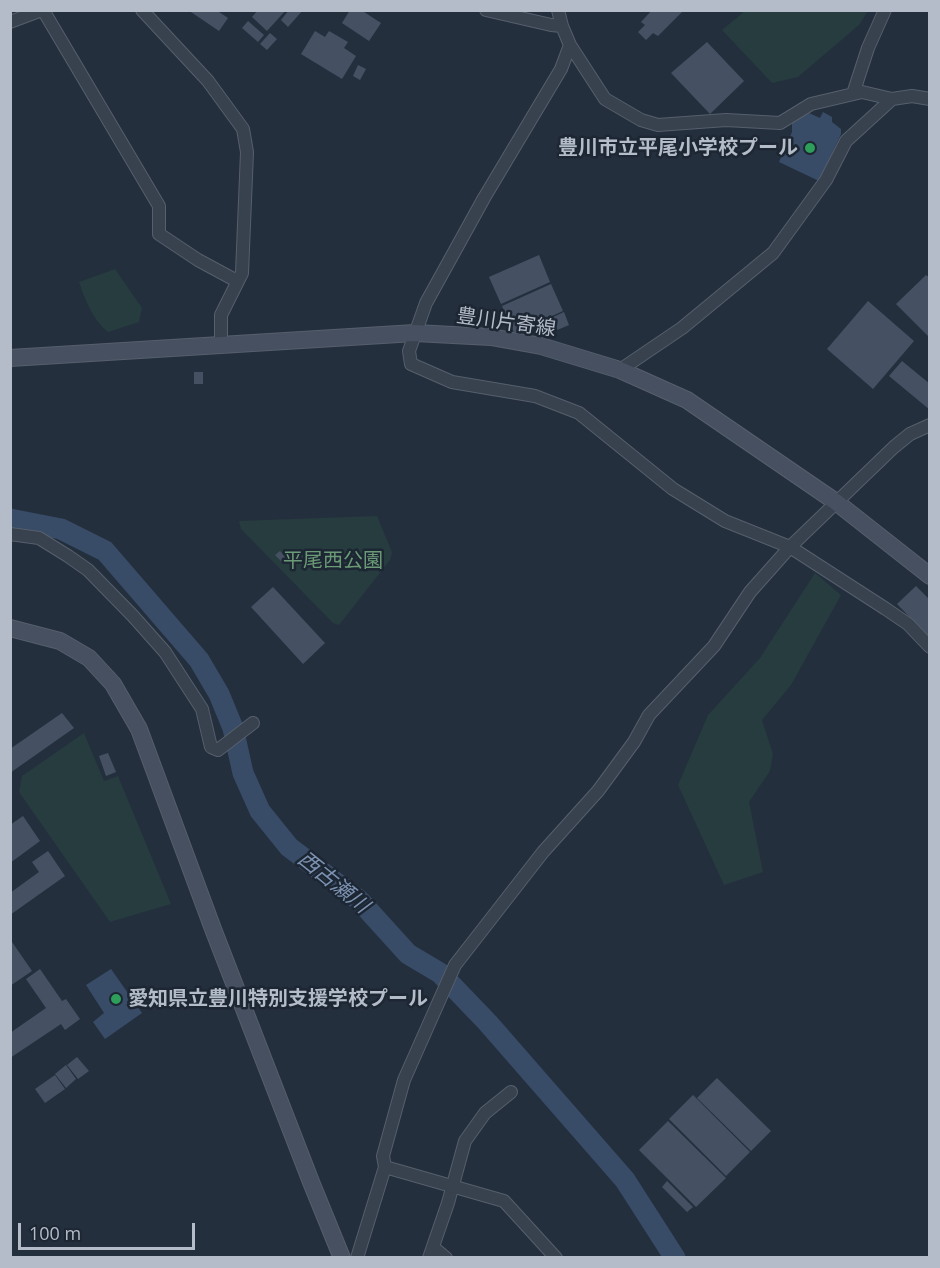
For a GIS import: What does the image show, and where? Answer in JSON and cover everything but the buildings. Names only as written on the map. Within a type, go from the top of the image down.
[{"type":"main road","name":"豊川片寄線","points":[[10,358],[415,333],[491,338],[541,346],[621,370],[687,400],[836,502],[930,576]]},
{"type":"main road","points":[[10,628],[60,641],[89,658],[113,684],[139,729],[213,929],[342,1257]]},
{"type":"street","points":[[10,22],[43,10],[159,206],[159,234],[198,260],[237,281]]},
{"type":"street","points":[[142,10],[208,81],[243,129],[247,152],[242,273],[221,315],[221,346]]},
{"type":"street","points":[[486,10],[562,26]]},
{"type":"street","points":[[558,10],[570,45],[605,99],[641,120],[658,125],[726,120],[780,123],[811,104],[862,92],[892,99],[912,96],[930,99]]},
{"type":"street","points":[[854,94],[868,48],[885,10]]},
{"type":"street","points":[[570,45],[561,69],[484,198],[426,303],[410,351],[411,364],[452,382],[535,396],[579,413],[673,489],[725,521],[790,547],[908,624],[930,647]]},
{"type":"street","points":[[621,370],[682,328],[773,253],[826,180],[846,141],[892,99]]},
{"type":"street","points":[[357,1257],[385,1167],[383,1156],[404,1080],[455,965],[543,852],[598,791],[634,742],[649,716],[714,646],[750,592],[790,547],[902,440],[930,425]]},
{"type":"street","points":[[10,534],[39,538],[88,570],[133,615],[165,652],[202,709],[211,747],[218,750],[253,723]]},
{"type":"street","points":[[446,1257],[431,1252],[448,1203],[465,1141],[485,1113],[511,1092]]},
{"type":"street","points":[[385,1167],[504,1201],[556,1257]]},
{"type":"green space","points":[[745,11],[868,11],[859,25],[798,77],[772,83],[722,30]]},
{"type":"green space","points":[[115,269],[142,308],[139,322],[108,332],[94,316],[79,282]]},
{"type":"green space","name":"平尾西公園","points":[[377,516],[392,552],[390,560],[339,625],[333,623],[241,529],[239,521]]},
{"type":"green space","points":[[815,573],[841,595],[791,685],[762,720],[773,754],[770,771],[749,802],[763,872],[724,885],[678,785],[708,715],[760,658]]},
{"type":"green space","points":[[84,733],[104,781],[118,776],[171,904],[110,922],[19,792],[22,776]]},
{"type":"water","name":"豊川市立平尾小学校プール","points":[[823,112],[832,117],[832,122],[841,129],[841,134],[819,181],[779,162],[792,132],[792,123],[809,113],[820,118]]},
{"type":"water","points":[[111,969],[142,1013],[105,1039],[93,1022],[104,1013],[86,985]]},
{"type":"waterway","name":"西古瀬川","points":[[10,519],[61,529],[105,551],[199,660],[219,694],[233,728],[243,773],[260,811],[289,847],[359,900],[408,954],[440,973],[488,1023],[625,1180],[675,1258]]},
{"type":"place","name":"豊川市立平尾小学校プール","points":[[810,148]]},
{"type":"place","name":"愛知県立豊川特別支援学校プール","points":[[116,999]]}]
